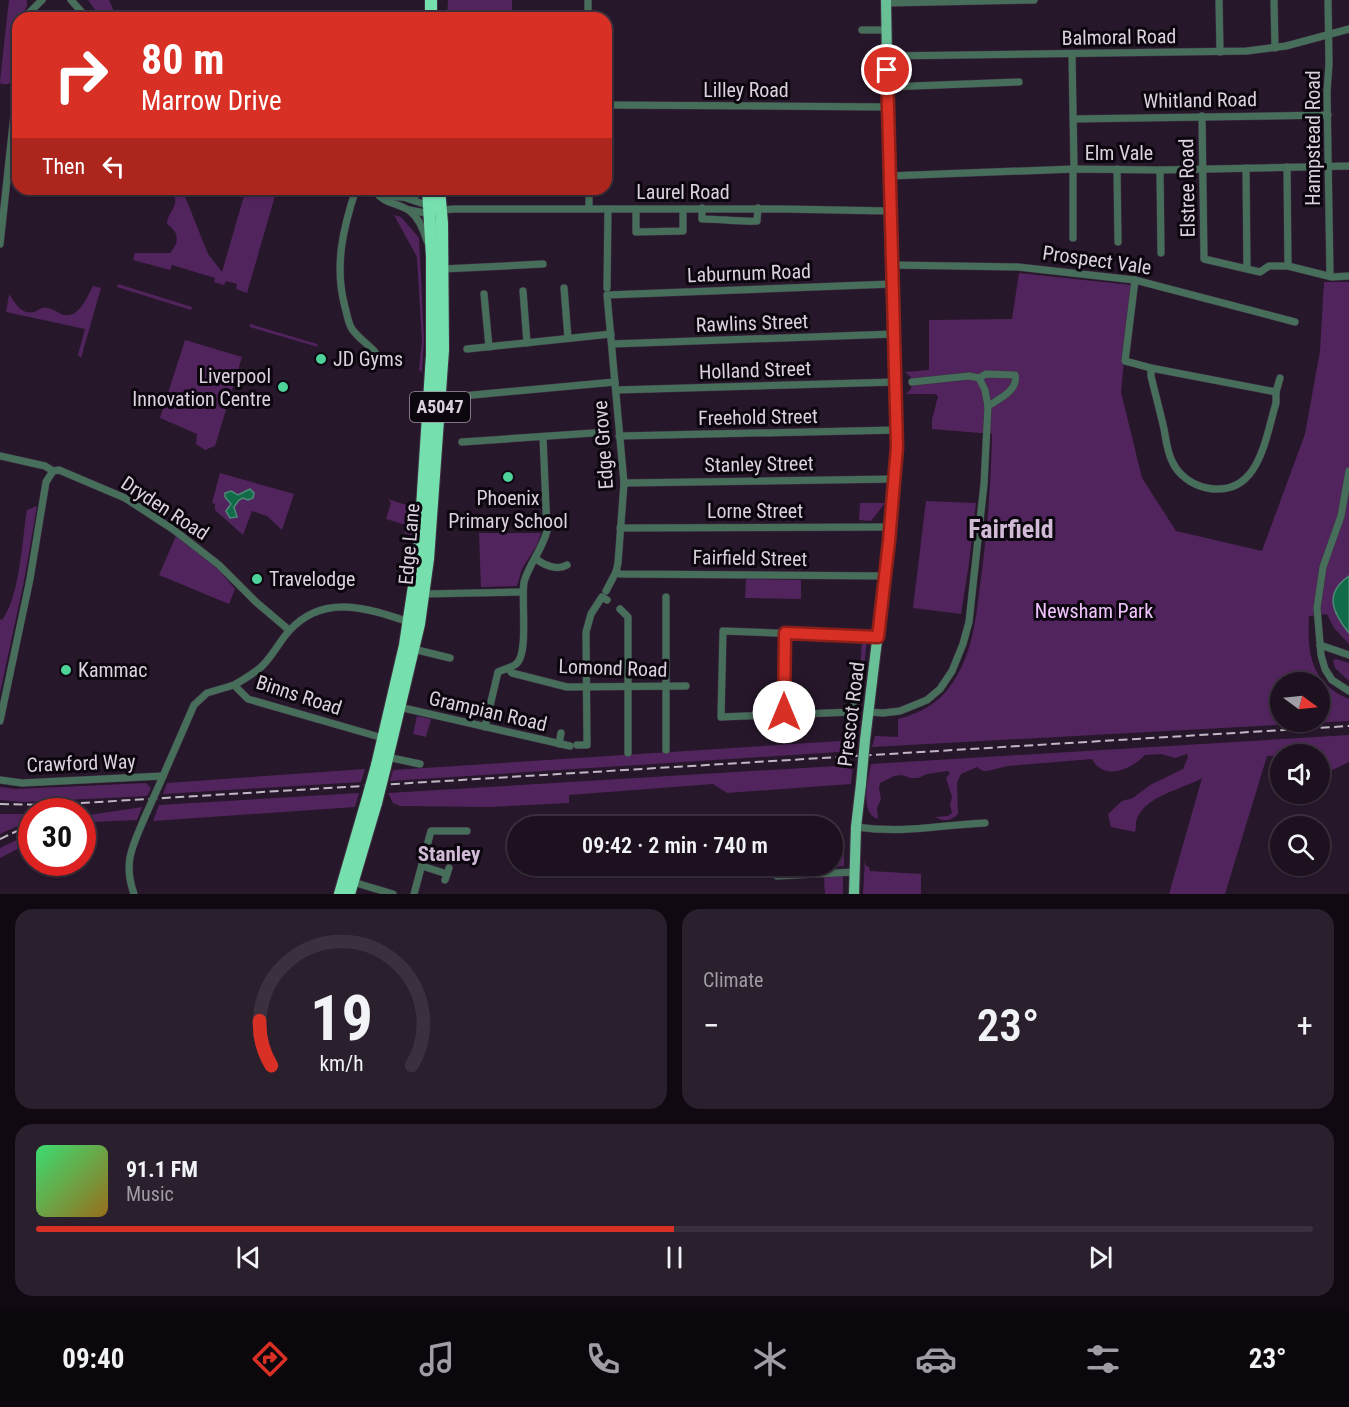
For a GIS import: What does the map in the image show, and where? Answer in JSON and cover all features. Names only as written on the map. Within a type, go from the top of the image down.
[{"type":"highway","name":"Edge Lane","points":[[383,763],[383,738],[423,594],[441,398],[443,268],[434,210],[428,195]]},
{"type":"highway","name":"Edge Lane","points":[[340,894],[383,763],[413,649],[432,355],[432,257],[434,210],[438,195]]},
{"type":"highway","name":"Edge Lane","points":[[351,888],[371,802]]},
{"type":"main road","name":"Prescot Road","points":[[854,894],[856,827],[885,576],[895,479],[897,430],[888,176],[886,2]]},
{"type":"street","points":[[30,12],[42,0]]},
{"type":"street","points":[[71,0],[82,12]]},
{"type":"street","points":[[886,2],[1034,0]]},
{"type":"street","points":[[1219,0],[1220,52]]},
{"type":"street","points":[[1274,0],[1275,48]]},
{"type":"street","name":"Hampstead Road","points":[[1328,0],[1330,276]]},
{"type":"street","name":"Balmoral Road","points":[[887,56],[1220,52],[1275,48],[1329,36],[1349,29]]},
{"type":"street","points":[[862,30],[887,30]]},
{"type":"street","points":[[1072,54],[1073,238]]},
{"type":"street","points":[[887,87],[1019,82]]},
{"type":"street","name":"Lilley Road","points":[[612,105],[887,107]]},
{"type":"street","name":"Whitland Road","points":[[1073,119],[1328,115]]},
{"type":"street","name":"Elstree Road","points":[[1202,116],[1204,259],[1247,269]]},
{"type":"street","points":[[0,244],[12,133]]},
{"type":"street","name":"Elm Vale","points":[[888,176],[1073,169],[1160,170],[1349,166]]},
{"type":"street","points":[[1287,167],[1288,266]]},
{"type":"street","points":[[1246,168],[1247,269],[1263,272],[1269,266],[1288,266],[1330,276],[1349,276]]},
{"type":"street","points":[[1118,169],[1118,242]]},
{"type":"street","points":[[1160,170],[1161,253]]},
{"type":"street","points":[[354,195],[340,249],[341,284],[351,327],[375,352],[374,358]]},
{"type":"street","points":[[378,195],[380,198],[409,210],[434,210]]},
{"type":"street","points":[[391,195],[406,198],[434,210]]},
{"type":"street","points":[[406,198],[415,195]]},
{"type":"street","points":[[589,195],[589,208]]},
{"type":"street","points":[[636,209],[636,232],[648,232],[683,231],[683,208]]},
{"type":"street","points":[[702,208],[702,219],[729,219],[735,222],[757,221],[758,208]]},
{"type":"street","name":"Laurel Road","points":[[434,210],[758,208],[889,211]]},
{"type":"street","name":"Edge Grove","points":[[606,591],[616,572],[624,483],[607,291],[608,209]]},
{"type":"street","name":"Edge Lane","points":[[409,210],[420,223],[432,257]]},
{"type":"street","points":[[443,268],[543,264]]},
{"type":"street","name":"Prospect Vale","points":[[891,265],[1018,267],[1135,280],[1294,322]]},
{"type":"street","points":[[1135,280],[1125,361],[1276,392]]},
{"type":"street","name":"Laburnum Road","points":[[607,291],[892,284]]},
{"type":"street","points":[[564,288],[568,338]]},
{"type":"street","points":[[523,291],[527,343]]},
{"type":"street","points":[[484,294],[489,347]]},
{"type":"street","points":[[467,348],[611,334]]},
{"type":"street","name":"Rawlins Street","points":[[612,344],[894,334]]},
{"type":"street","points":[[1151,368],[1172,461],[1185,478],[1209,488],[1236,485],[1250,476],[1256,466],[1276,403],[1280,378]]},
{"type":"street","points":[[912,382],[969,376],[979,378],[986,374],[1015,375],[1017,381],[1015,387],[988,406]]},
{"type":"street","points":[[869,712],[883,714],[900,711],[927,700],[940,689],[952,671],[963,644],[969,622],[984,484],[988,406],[985,390],[979,378]]},
{"type":"street","name":"Holland Street","points":[[462,396],[615,386],[896,382]]},
{"type":"street","name":"Freehold Street","points":[[619,436],[897,430]]},
{"type":"street","points":[[462,442],[608,432]]},
{"type":"street","points":[[485,727],[498,672],[515,665],[519,660],[524,638],[522,592],[526,574],[536,559],[548,531],[543,437]]},
{"type":"street","name":"Dryden Road","points":[[0,456],[45,466],[53,471],[59,470],[125,498],[174,530],[219,566],[256,602],[290,630]]},
{"type":"street","points":[[0,721],[46,482],[53,471]]},
{"type":"street","points":[[1349,471],[1341,516],[1319,585],[1317,619],[1323,661],[1332,680],[1349,691]]},
{"type":"street","name":"Stanley Street","points":[[624,483],[895,479]]},
{"type":"street","name":"Lorne Street","points":[[620,528],[890,527]]},
{"type":"street","points":[[536,559],[558,568],[567,565]]},
{"type":"street","name":"Fairfield Street","points":[[616,572],[620,574],[885,576]]},
{"type":"street","points":[[423,594],[522,592]]},
{"type":"street","points":[[587,687],[587,623],[602,597],[607,600]]},
{"type":"street","points":[[666,597],[666,750]]},
{"type":"street","points":[[234,685],[262,666],[290,630],[314,611],[331,607],[362,609],[414,623]]},
{"type":"street","points":[[620,609],[628,617],[628,753]]},
{"type":"street","points":[[851,727],[854,708],[784,715],[721,717],[723,631],[878,637]]},
{"type":"street","points":[[784,715],[785,633]]},
{"type":"street","points":[[1320,645],[1349,655]]},
{"type":"street","points":[[413,649],[450,658]]},
{"type":"street","name":"Lomond Road","points":[[508,668],[513,673],[567,687],[686,686]]},
{"type":"street","name":"Binns Road","points":[[134,894],[129,878],[129,860],[144,819],[194,705],[207,693],[234,685],[248,699],[383,738]]},
{"type":"street","name":"Grampian Road","points":[[399,707],[587,749],[587,687]]},
{"type":"street","points":[[559,744],[561,733]]},
{"type":"street","points":[[383,763],[420,764]]},
{"type":"street","name":"Crawford Way","points":[[0,780],[22,783],[162,780]]},
{"type":"street","points":[[856,827],[906,831],[985,823]]},
{"type":"street","points":[[414,894],[431,831],[467,831]]},
{"type":"street","points":[[422,866],[447,874]]},
{"type":"street","points":[[843,873],[854,872]]},
{"type":"street","points":[[351,888],[393,894]]},
{"type":"green space","points":[[9,0],[27,0],[24,12],[12,12],[12,81],[1,84]]},
{"type":"green space","points":[[88,0],[109,0],[114,12],[97,12]]},
{"type":"green space","points":[[448,0],[512,0],[512,12],[447,12]]},
{"type":"green space","points":[[173,195],[184,195],[208,254],[222,272],[244,195],[275,195],[247,293],[236,289],[237,284],[226,281],[224,285],[214,282],[215,278],[172,265],[170,270],[133,260],[135,253],[170,253],[177,241],[174,230],[167,224],[175,199]]},
{"type":"green space","points":[[394,215],[401,217],[419,238],[424,339],[422,372],[419,370],[422,341],[417,257]]},
{"type":"green space","name":"Newsham Park","points":[[1019,273],[1131,285],[1121,392],[1142,478],[1176,531],[1262,551],[1305,434],[1320,351],[1324,282],[1349,282],[1349,644],[1334,628],[1327,614],[1309,616],[1309,643],[1317,672],[1270,672],[1270,725],[872,747],[875,736],[898,737],[898,719],[921,711],[946,691],[964,662],[975,624],[987,529],[992,434],[932,429],[938,396],[935,394],[906,394],[911,389],[911,377],[905,372],[929,370],[929,320],[1012,319]]},
{"type":"green space","points":[[118,284],[192,307],[191,310],[117,287]]},
{"type":"green space","points":[[93,286],[101,288],[81,358],[78,355],[85,329],[6,312],[9,294],[19,308],[25,312],[45,308],[61,314],[72,314],[85,302]]},
{"type":"green space","points":[[250,324],[317,344],[318,347],[250,327]]},
{"type":"green space","points":[[185,340],[242,357],[215,446],[205,450],[196,444],[197,434],[160,418]]},
{"type":"green space","points":[[220,473],[294,494],[282,530],[267,516],[252,511],[243,535],[215,510],[215,504],[212,503]]},
{"type":"green space","points":[[388,499],[416,508],[413,536],[404,533],[406,525],[386,519],[391,503]]},
{"type":"green space","points":[[926,501],[976,503],[961,614],[913,608]]},
{"type":"green space","points":[[860,503],[885,503],[871,521],[859,520]]},
{"type":"green space","points":[[37,506],[24,581],[0,693],[0,619],[2,620],[8,610],[17,583],[27,510]]},
{"type":"green space","points":[[479,533],[541,533],[537,545],[522,569],[517,586],[481,587]]},
{"type":"green space","points":[[176,536],[218,569],[235,589],[229,604],[159,575]]},
{"type":"green space","points":[[746,579],[801,580],[801,599],[745,598]]},
{"type":"green space","points":[[862,640],[867,640],[860,702],[858,702]]},
{"type":"green space","points":[[1333,660],[1349,663],[1349,681],[1335,668]]},
{"type":"green space","name":"Newsham Park","points":[[1330,688],[1349,699],[1349,721],[1330,722]]},
{"type":"green space","points":[[417,716],[431,719],[426,737],[413,734]]},
{"type":"green space","points":[[1349,735],[1349,762],[1330,771],[1330,744],[1270,744],[1270,756],[1267,756],[1225,894],[1169,894],[1202,778],[1164,794],[1146,806],[1136,822],[1135,832],[1111,827],[1108,814],[1122,801],[1133,798],[1150,785],[1183,769],[1187,754],[1175,758],[1161,754],[1145,755],[1133,765],[1111,772],[1097,766],[1092,759],[1008,766],[987,771],[977,767],[961,774],[957,783],[958,814],[947,820],[935,817],[948,816],[952,813],[950,805],[952,797],[946,778],[950,773],[948,771],[927,774],[918,778],[894,776],[880,783],[881,799],[877,808],[878,819],[872,816],[868,810],[866,795],[871,764]]},
{"type":"green space","points":[[855,740],[854,751],[390,781],[393,770]]},
{"type":"green space","points":[[853,765],[851,784],[727,793],[713,784],[569,795],[569,803],[490,807],[400,806],[393,803],[388,793]]},
{"type":"green space","points":[[365,769],[361,782],[163,794],[167,783]]},
{"type":"green space","points":[[146,783],[151,788],[147,796],[18,798],[18,802],[0,800],[0,787],[16,789]]},
{"type":"green space","points":[[359,793],[355,807],[153,821],[159,805]]},
{"type":"green space","points":[[142,807],[137,820],[96,822],[96,814]]},
{"type":"green space","points":[[0,814],[18,814],[18,826],[0,834]]},
{"type":"green space","points":[[18,839],[18,849],[0,858],[0,848]]},
{"type":"green space","points":[[865,859],[870,871],[921,874],[921,894],[863,894]]},
{"type":"green space","points":[[843,876],[843,894],[825,894],[824,877]]},
{"type":"shaded area","points":[[250,489],[254,493],[253,498],[239,500],[234,507],[237,517],[230,518],[226,511],[231,504],[225,497],[225,493],[231,491],[238,495]]},
{"type":"shaded area","points":[[1349,576],[1349,633],[1338,618],[1333,603],[1336,589]]},
{"type":"railway","points":[[0,804],[49,805],[1349,726]]},
{"type":"railway","points":[[0,839],[18,831]]},
{"type":"place","name":"JD Gyms","points":[[321,359]]},
{"type":"place","name":"Liverpool Innovation Centre","points":[[283,387]]},
{"type":"place","name":"Phoenix Primary School","points":[[508,477]]},
{"type":"place","name":"Travelodge","points":[[257,579]]},
{"type":"place","name":"Kammac","points":[[66,670]]},
{"type":"district","name":"Fairfield","points":[[1011,529]]},
{"type":"district","name":"Stanley","points":[[449,854]]},
{"type":"route","points":[[784,712],[785,633],[878,637],[897,447],[887,70]]}]
